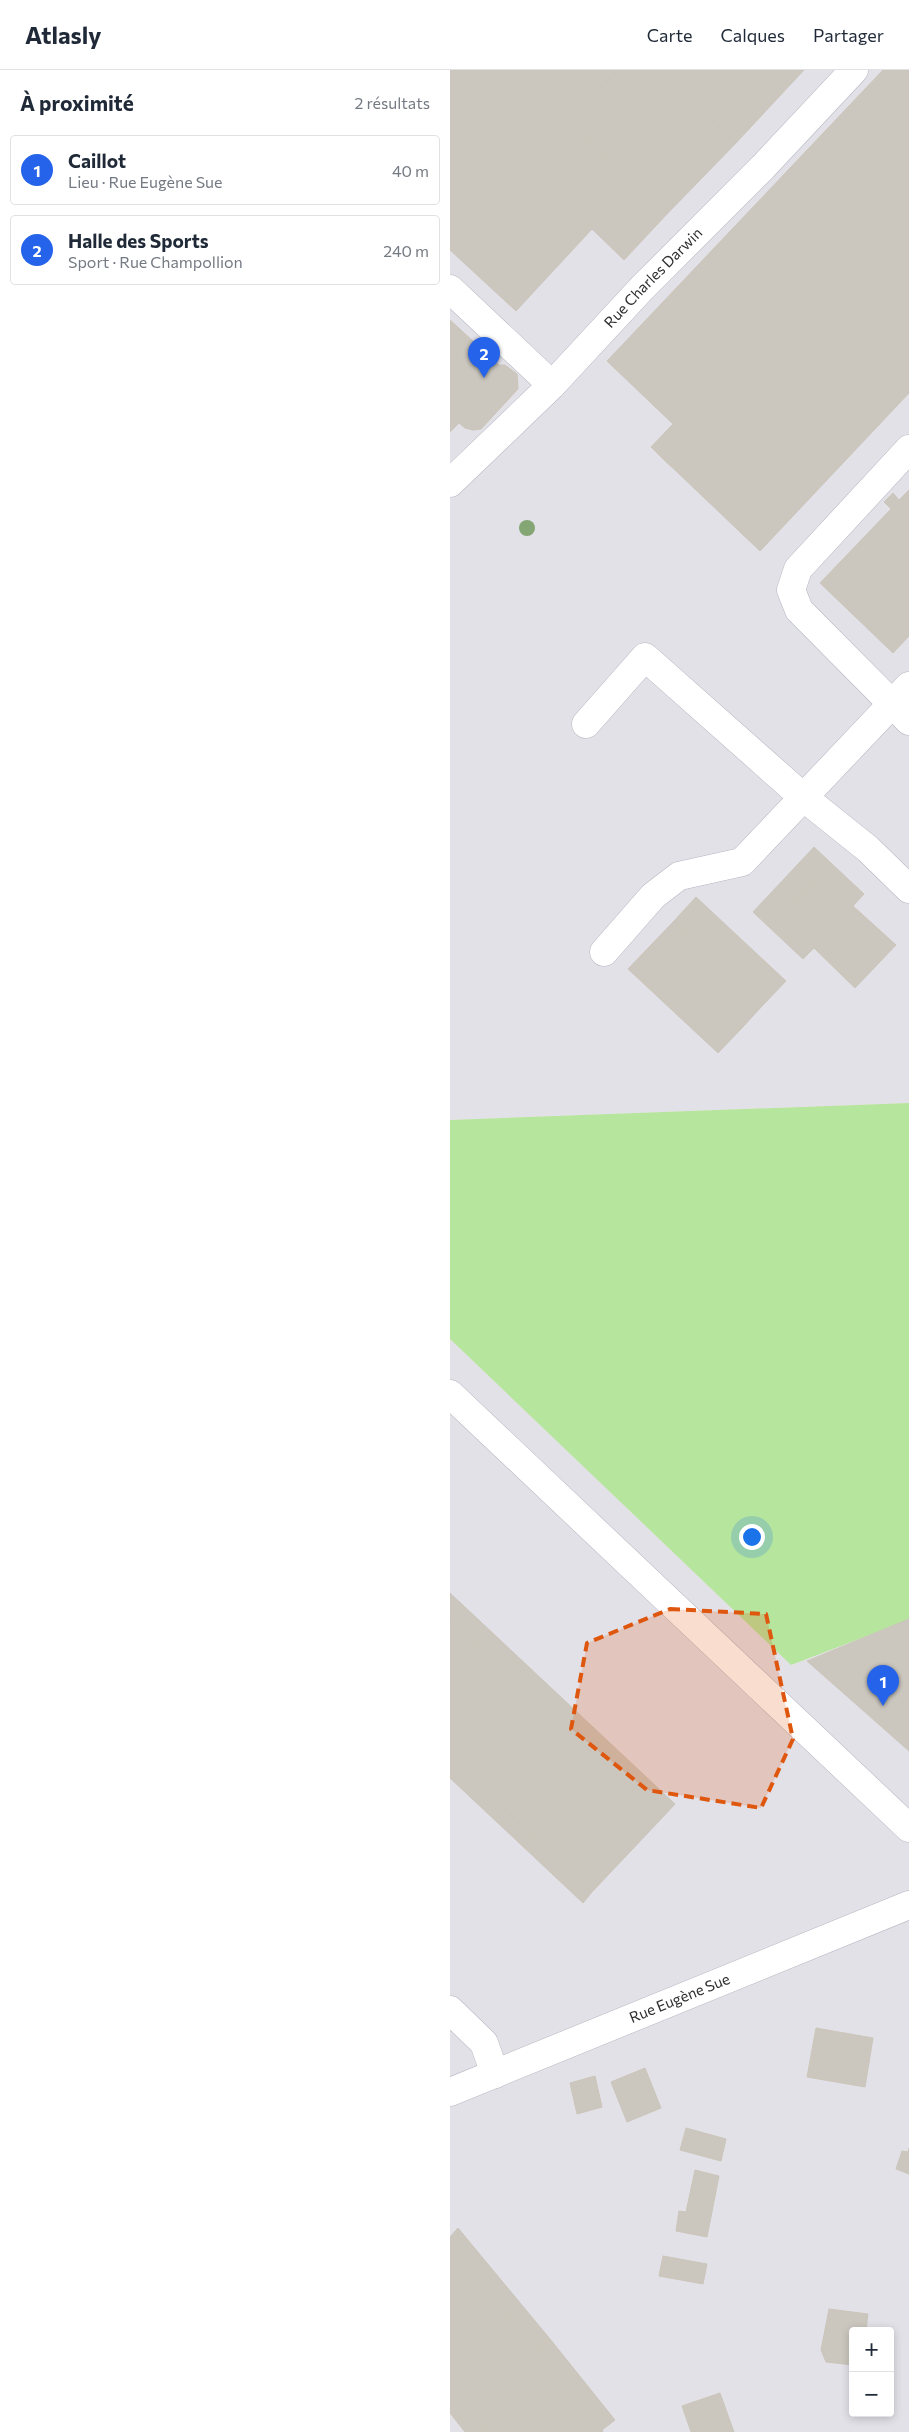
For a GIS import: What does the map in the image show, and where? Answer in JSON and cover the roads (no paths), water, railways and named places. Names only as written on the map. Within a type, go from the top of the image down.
[{"type":"street","name":"Rue Charles Darwin","points":[[450,483],[552,385],[642,288],[763,167],[854,70]]},
{"type":"street","points":[[450,288],[552,385]]},
{"type":"street","points":[[604,952],[653,896],[679,876],[742,862],[803,798],[903,704],[799,610],[790,590],[798,569],[909,449]]},
{"type":"street","points":[[586,724],[645,657],[803,798],[868,849],[909,889]]},
{"type":"street","points":[[450,1394],[909,1828]]},
{"type":"street","name":"Rue Eugène Sue","points":[[450,2092],[909,1905]]},
{"type":"street","points":[[450,2010],[484,2043],[495,2074]]},
{"type":"place","name":"Halle des Sports","points":[[484,378]]},
{"type":"place","name":"Caillot","points":[[883,1706]]}]
